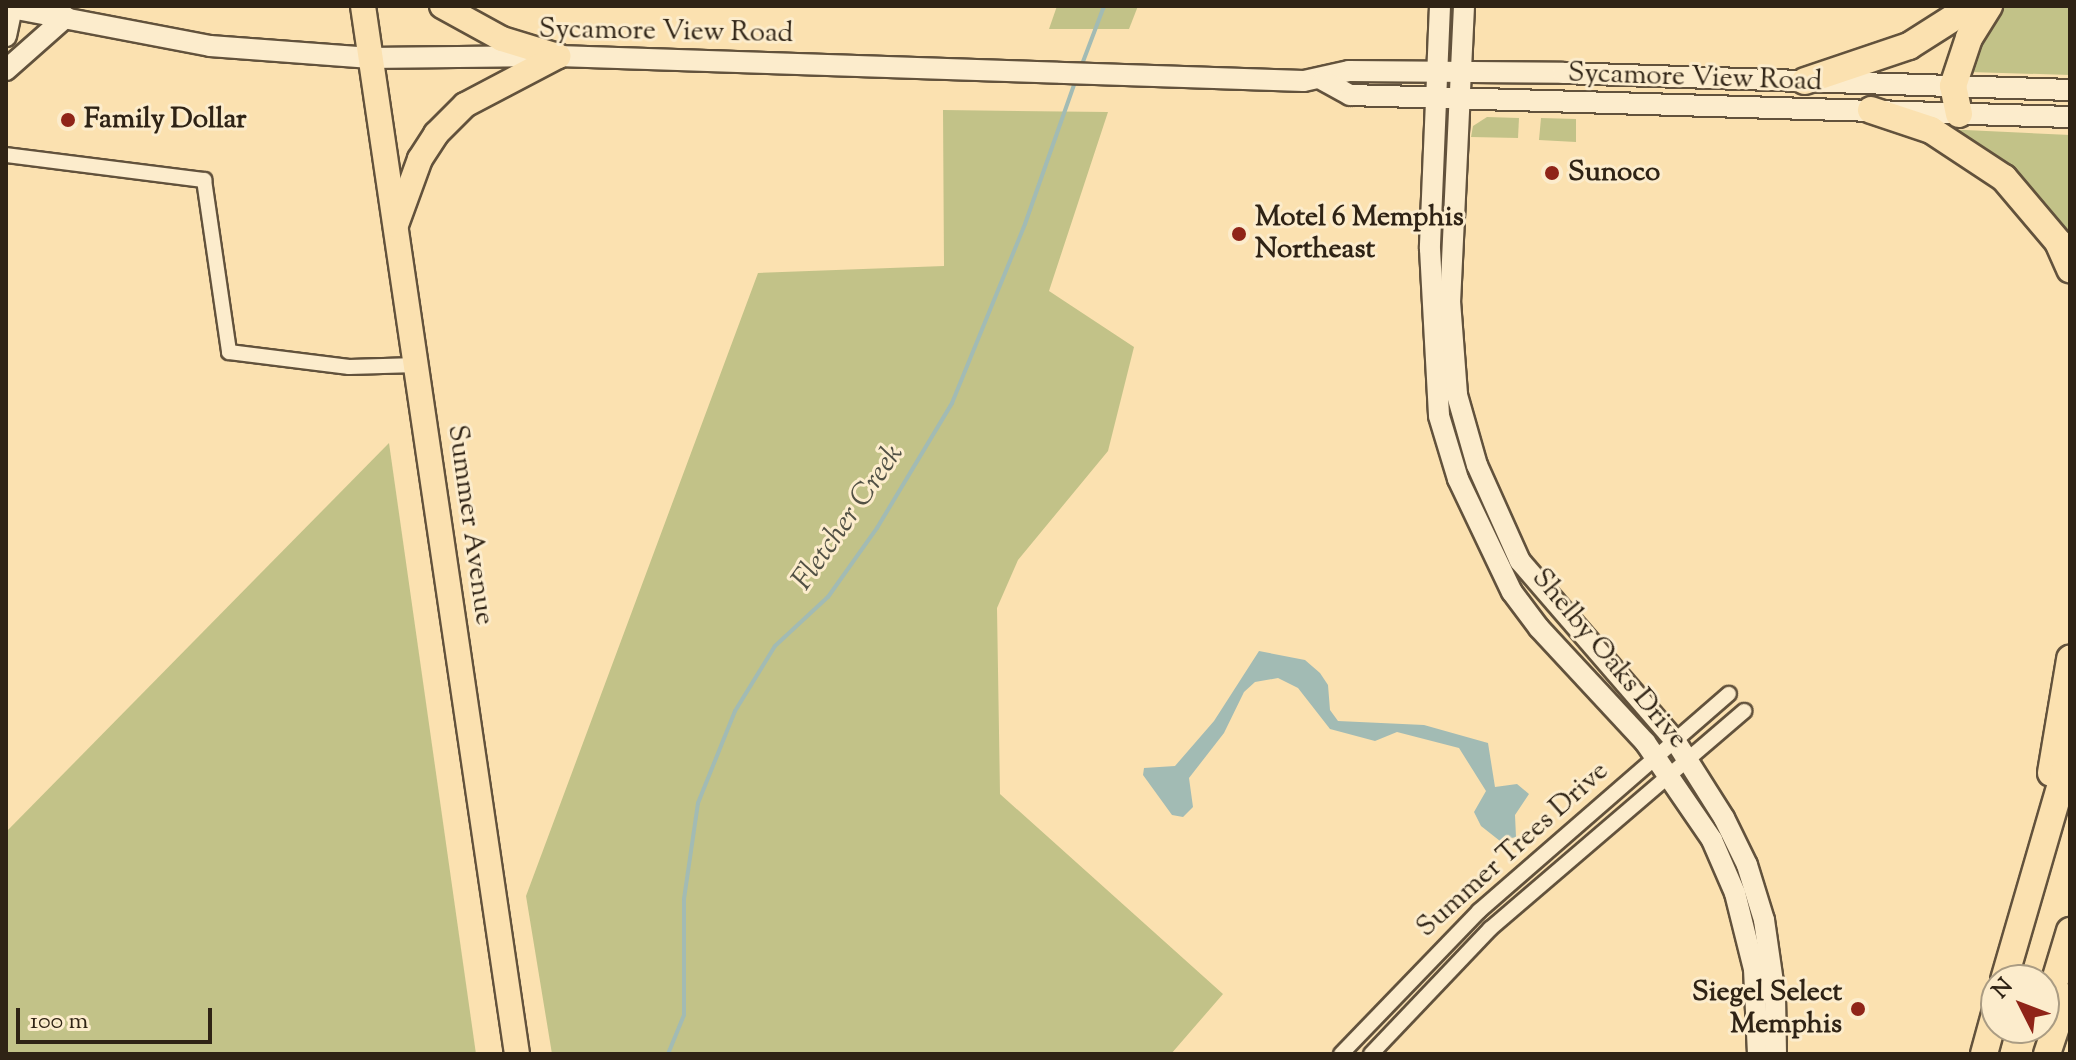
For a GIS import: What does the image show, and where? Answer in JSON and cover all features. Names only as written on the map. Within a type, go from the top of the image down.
[{"type":"highway","points":[[1805,81],[1909,46],[1972,6]]},
{"type":"highway","points":[[1959,114],[1953,86],[1969,38],[1989,6]]},
{"type":"highway","points":[[1871,110],[1931,130],[2004,178],[2058,242],[2070,269]]},
{"type":"highway","points":[[2037,861],[2070,659]]},
{"type":"highway","points":[[2008,964],[2070,753]]},
{"type":"highway","points":[[2060,964],[2070,931]]},
{"type":"highway","points":[[2047,1054],[2070,985]]},
{"type":"main road","name":"Summer Avenue","points":[[363,6],[368,58],[417,365],[517,1054]]},
{"type":"main road","points":[[442,6],[502,39],[558,56]]},
{"type":"main road","name":"Shelby Oaks Drive","points":[[1440,6],[1430,249],[1433,379],[1458,479],[1512,592],[1657,758],[1712,840],[1735,893],[1754,969],[1758,1054]]},
{"type":"main road","name":"Shelby Oaks Drive","points":[[1464,6],[1450,301],[1457,395],[1477,465],[1520,561],[1676,742],[1724,818],[1757,890],[1775,996],[1776,1054]]},
{"type":"main road","name":"Sycamore View Road","points":[[9,8],[210,46],[368,58],[558,56],[1323,80],[1349,71],[1460,72],[2070,90]]},
{"type":"main road","points":[[6,36],[9,8]]},
{"type":"main road","points":[[6,70],[66,17]]},
{"type":"main road","points":[[396,225],[420,159],[436,134],[465,105],[558,56]]},
{"type":"main road","name":"Sycamore View Road","points":[[1323,80],[1350,95],[2070,117]]},
{"type":"street","points":[[6,155],[204,180],[229,352],[349,367],[417,365]]},
{"type":"street","name":"Summer Trees Drive","points":[[1341,1054],[1479,911],[1729,694]]},
{"type":"street","name":"Summer Trees Drive","points":[[1371,1054],[1490,929],[1744,711]]},
{"type":"green space","points":[[1057,6],[1138,6],[1129,29],[1049,29]]},
{"type":"green space","points":[[1998,6],[2070,6],[2070,75],[1970,72],[1979,34]]},
{"type":"green space","points":[[943,110],[1108,112],[1049,291],[1134,347],[1108,451],[1018,560],[997,608],[1000,794],[1223,994],[1171,1054],[552,1054],[526,896],[758,273],[944,266]]},
{"type":"green space","points":[[1487,117],[1519,118],[1518,138],[1471,137],[1473,126]]},
{"type":"green space","points":[[1541,118],[1576,119],[1576,142],[1539,140]]},
{"type":"green space","points":[[1944,129],[2070,135],[2070,253]]},
{"type":"green space","points":[[389,443],[476,1054],[6,1054],[6,832]]},
{"type":"water","points":[[1259,651],[1305,660],[1320,673],[1328,685],[1330,710],[1338,721],[1424,725],[1488,743],[1495,787],[1517,784],[1529,794],[1515,815],[1516,837],[1500,841],[1481,826],[1474,812],[1486,791],[1459,748],[1397,732],[1375,741],[1330,729],[1298,688],[1278,678],[1255,682],[1244,692],[1224,733],[1189,778],[1193,807],[1183,817],[1172,815],[1143,775],[1144,768],[1175,766],[1214,721]]},
{"type":"waterway","name":"Fletcher Creek","points":[[1081,67],[1104,6]]},
{"type":"waterway","name":"Fletcher Creek","points":[[668,1054],[684,1015],[684,899],[698,803],[735,711],[775,646],[828,597],[877,528],[952,403],[1025,224],[1076,79]]},
{"type":"place","name":"Family Dollar","points":[[68,120]]},
{"type":"place","name":"Sunoco","points":[[1552,173]]},
{"type":"place","name":"Motel 6 Memphis Northeast","points":[[1239,234]]},
{"type":"place","name":"Siegel Select Memphis","points":[[1858,1009]]}]
